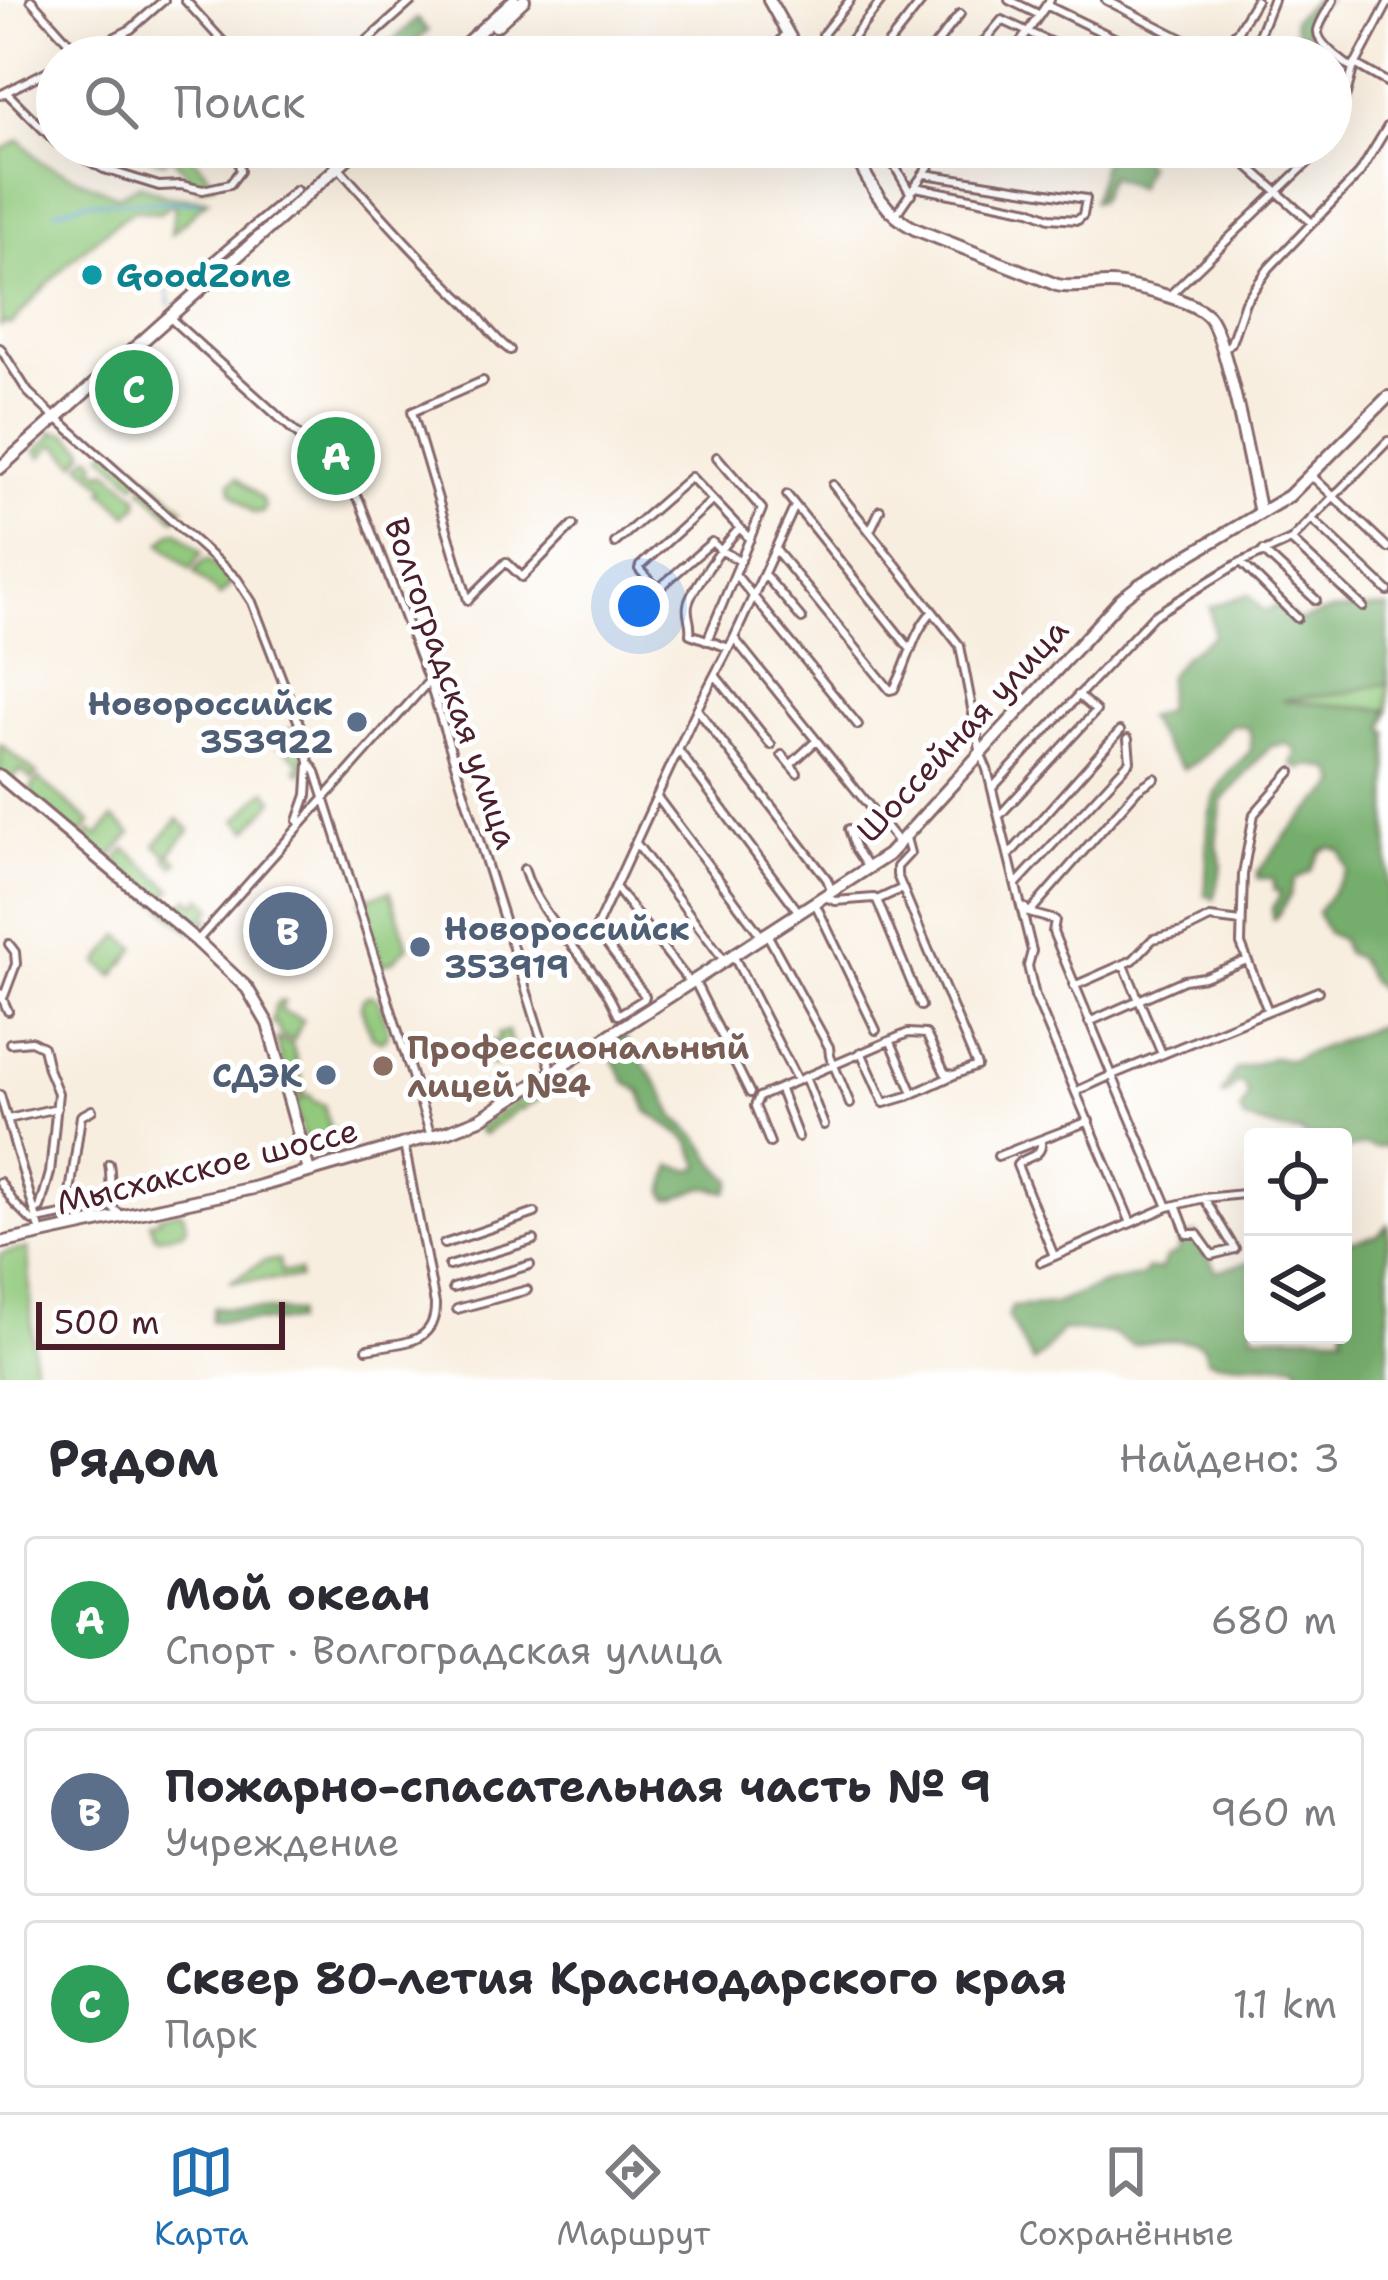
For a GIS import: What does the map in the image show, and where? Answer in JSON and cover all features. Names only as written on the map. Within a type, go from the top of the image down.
[{"type":"street","points":[[31,0],[61,36]]},
{"type":"street","points":[[117,36],[164,0]]},
{"type":"street","points":[[185,0],[218,36]]},
{"type":"street","points":[[373,36],[413,0]]},
{"type":"street","points":[[769,0],[789,36]]},
{"type":"street","points":[[824,36],[850,0]]},
{"type":"street","points":[[854,36],[882,0]]},
{"type":"street","points":[[895,36],[923,0]]},
{"type":"street","points":[[1009,0],[1038,16]]},
{"type":"street","points":[[1106,0],[1175,36]]},
{"type":"street","points":[[1233,36],[1256,0]]},
{"type":"street","points":[[1258,36],[1273,0]]},
{"type":"street","points":[[1319,36],[1333,0]]},
{"type":"street","points":[[475,36],[515,2]]},
{"type":"street","points":[[482,36],[515,2]]},
{"type":"street","points":[[1025,36],[1048,2],[1113,36]]},
{"type":"street","points":[[1352,73],[1388,3]]},
{"type":"street","points":[[943,36],[960,14]]},
{"type":"street","points":[[1018,28],[1038,16]]},
{"type":"street","points":[[987,36],[1000,20],[1037,36]]},
{"type":"street","points":[[784,36],[787,32]]},
{"type":"street","points":[[1354,66],[1388,82]]},
{"type":"street","points":[[36,76],[3,93],[36,123]]},
{"type":"street","points":[[1223,351],[1231,343],[1254,288],[1359,174],[1388,126]]},
{"type":"street","points":[[102,168],[159,186],[182,184],[203,190],[230,184],[239,168]]},
{"type":"street","points":[[0,464],[333,168]]},
{"type":"street","points":[[339,168],[510,350]]},
{"type":"street","points":[[864,168],[885,207],[915,229],[1058,284],[1074,288],[1116,284],[1205,313],[1223,351],[1260,513]]},
{"type":"street","points":[[897,168],[914,191],[1030,210],[1049,218],[1078,220],[1083,215],[1086,200],[925,175]]},
{"type":"street","points":[[894,217],[929,168]]},
{"type":"street","points":[[1251,168],[1312,223]]},
{"type":"street","points":[[1167,298],[1301,168]]},
{"type":"street","points":[[214,260],[296,190]]},
{"type":"street","name":"Волгоградская улица","points":[[167,315],[336,469],[353,490],[429,681],[552,1072]]},
{"type":"street","points":[[0,348],[28,392],[245,590],[302,731],[309,762],[303,810],[294,830]]},
{"type":"street","points":[[483,381],[412,412],[468,600],[506,562],[522,577],[573,525]]},
{"type":"street","name":"Шоссейная улица","points":[[552,1072],[868,868],[942,799],[1121,598],[1276,503],[1309,478],[1388,397]]},
{"type":"street","points":[[992,789],[1153,616],[1240,562],[1291,540],[1388,441]]},
{"type":"street","points":[[707,641],[762,509],[717,457]]},
{"type":"street","points":[[615,543],[691,477],[750,539]]},
{"type":"street","points":[[1309,478],[1315,478],[1388,548]]},
{"type":"street","points":[[833,485],[960,646],[981,755],[1032,950],[1028,966],[1034,996],[1131,1222]]},
{"type":"street","points":[[787,495],[911,650]]},
{"type":"street","points":[[1256,495],[1276,503]]},
{"type":"street","points":[[1247,520],[1256,495]]},
{"type":"street","points":[[713,500],[639,569],[658,589],[712,542],[741,561]]},
{"type":"street","points":[[618,1015],[645,998],[597,929],[795,506]]},
{"type":"street","points":[[869,531],[880,510]]},
{"type":"street","points":[[1312,519],[1388,591]]},
{"type":"street","points":[[729,648],[690,634],[687,609],[720,550],[739,529]]},
{"type":"street","points":[[1291,540],[1363,607]]},
{"type":"street","points":[[776,549],[892,690],[932,612]]},
{"type":"street","points":[[1263,551],[1316,600]]},
{"type":"street","points":[[1240,562],[1297,618]]},
{"type":"street","points":[[736,574],[857,725]]},
{"type":"street","points":[[764,574],[802,619]]},
{"type":"street","points":[[734,638],[910,853],[896,871],[977,1066],[884,1103],[861,1052]]},
{"type":"street","points":[[715,674],[771,746]]},
{"type":"street","points":[[197,941],[429,681]]},
{"type":"street","points":[[999,816],[1096,711],[1078,695]]},
{"type":"street","points":[[697,709],[827,879],[824,897],[876,1030]]},
{"type":"street","points":[[1009,855],[1120,731]]},
{"type":"street","points":[[1016,884],[1130,761],[1129,739]]},
{"type":"street","points":[[790,765],[815,742]]},
{"type":"street","points":[[679,751],[800,913]]},
{"type":"street","points":[[782,755],[796,773]]},
{"type":"street","points":[[309,762],[431,1136]]},
{"type":"street","points":[[1268,1011],[1241,944],[1243,874],[1252,819],[1291,772]]},
{"type":"street","points":[[0,776],[238,977],[262,1012],[273,1041],[304,1153],[302,1173]]},
{"type":"street","points":[[1029,913],[1138,789],[1155,778]]},
{"type":"street","points":[[657,797],[764,935],[829,1047],[850,1104]]},
{"type":"street","points":[[303,810],[317,805]]},
{"type":"street","points":[[849,829],[868,868]]},
{"type":"street","points":[[636,843],[728,958],[824,1125]]},
{"type":"street","points":[[524,868],[550,916],[604,986],[621,1028]]},
{"type":"street","points":[[616,888],[692,981],[750,1093]]},
{"type":"street","points":[[824,897],[878,900],[903,888]]},
{"type":"street","points":[[878,900],[921,1006]]},
{"type":"street","points":[[1022,905],[1029,913],[1055,920],[1053,932],[1074,986],[1187,1234],[1197,1234],[1211,1255],[1235,1250],[1204,1198]]},
{"type":"street","points":[[1074,986],[1124,965],[1153,939],[1210,918],[1241,922]]},
{"type":"street","points":[[8,1011],[2,994],[16,964],[9,944]]},
{"type":"street","points":[[1090,1022],[1184,980],[1247,960]]},
{"type":"street","points":[[1124,965],[1162,1054]]},
{"type":"street","points":[[1077,1091],[1318,991]]},
{"type":"street","points":[[770,1144],[755,1103],[759,1097],[908,1033],[926,1034],[940,1067],[954,1075]]},
{"type":"street","points":[[890,1040],[914,1093]]},
{"type":"street","points":[[10,1043],[31,1041],[43,1047],[58,1093],[50,1173],[40,1208],[34,1210]]},
{"type":"street","name":"Мысхакское шоссе","points":[[0,1243],[39,1227],[121,1216],[253,1188],[431,1136],[481,1119],[552,1072]]},
{"type":"street","points":[[779,1088],[798,1137]]},
{"type":"street","points":[[0,1095],[39,1227]]},
{"type":"street","points":[[6,1119],[57,1108]]},
{"type":"street","points":[[39,1227],[67,1214],[81,1116],[92,1110]]},
{"type":"street","points":[[998,1156],[1089,1120]]},
{"type":"street","points":[[1041,1141],[1039,1153],[1017,1165],[1054,1256]]},
{"type":"street","points":[[367,1349],[424,1336],[434,1325],[435,1304],[404,1144]]},
{"type":"street","points":[[304,1153],[323,1167]]},
{"type":"street","points":[[109,1164],[111,1207],[121,1216]]},
{"type":"street","points":[[0,1182],[39,1227]]},
{"type":"street","points":[[1041,1262],[1172,1206],[1244,1194]]},
{"type":"street","points":[[445,1244],[536,1213]]},
{"type":"street","points":[[449,1266],[534,1240]]},
{"type":"street","points":[[454,1288],[530,1265]]},
{"type":"street","points":[[457,1310],[527,1291]]},
{"type":"green space","points":[[1314,0],[1327,0],[1312,11],[1306,31],[1311,36],[1299,36],[1293,19]]},
{"type":"green space","points":[[417,19],[428,31],[423,36],[399,36]]},
{"type":"green space","points":[[20,140],[36,157],[36,168],[55,168],[118,196],[139,185],[167,196],[208,200],[171,234],[175,206],[159,213],[134,210],[69,263],[11,325],[0,326],[0,151]]},
{"type":"green space","points":[[182,168],[202,168],[215,183],[199,189]]},
{"type":"green space","points":[[1102,168],[1146,168],[1137,188],[1109,176],[1099,201],[1093,202]]},
{"type":"green space","points":[[133,374],[151,390],[138,407],[117,388]]},
{"type":"green space","points":[[50,431],[68,434],[84,448],[76,463],[55,444],[41,457],[36,451],[53,435]]},
{"type":"green space","points":[[112,444],[145,473],[136,484],[103,454]]},
{"type":"green space","points":[[91,455],[97,461],[94,466],[103,473],[107,469],[138,496],[138,505],[128,515],[81,464]]},
{"type":"green space","points":[[237,478],[263,500],[262,513],[253,513],[231,492],[230,483]]},
{"type":"green space","points":[[152,479],[184,508],[175,519],[142,489]]},
{"type":"green space","points":[[178,531],[202,552],[190,569],[161,543]]},
{"type":"green space","points":[[209,560],[233,582],[220,596],[194,572]]},
{"type":"green space","points":[[1248,594],[1264,611],[1279,604],[1299,621],[1328,611],[1388,607],[1388,683],[1281,700],[1388,710],[1384,728],[1388,733],[1388,998],[1357,958],[1346,953],[1341,940],[1328,933],[1317,913],[1347,870],[1341,851],[1331,847],[1321,851],[1311,871],[1294,880],[1290,896],[1273,919],[1272,908],[1280,892],[1274,890],[1272,878],[1258,878],[1257,873],[1289,831],[1338,784],[1332,770],[1311,765],[1299,769],[1291,764],[1297,752],[1289,744],[1270,746],[1222,801],[1216,842],[1222,865],[1214,899],[1205,894],[1214,799],[1230,771],[1251,750],[1251,736],[1247,727],[1231,725],[1184,769],[1146,718],[1165,711],[1168,676],[1184,656],[1214,635],[1210,607]]},
{"type":"green space","points":[[1388,683],[1388,710],[1272,700],[1348,692]]},
{"type":"green space","points":[[293,728],[300,736],[305,769],[301,774],[296,769],[300,763],[276,746],[274,736]]},
{"type":"green space","points":[[0,744],[37,774],[32,780],[20,770],[11,781],[0,773]]},
{"type":"green space","points":[[39,779],[91,823],[78,838],[27,794]]},
{"type":"green space","points":[[266,790],[274,800],[248,830],[237,820]]},
{"type":"green space","points":[[113,818],[131,834],[107,862],[83,841],[91,831],[98,836]]},
{"type":"green space","points":[[178,819],[190,830],[170,853],[178,862],[174,866],[155,845]]},
{"type":"green space","points":[[126,849],[172,889],[158,904],[113,865]]},
{"type":"green space","points":[[390,891],[408,946],[382,965],[361,900]]},
{"type":"green space","points":[[189,897],[196,904],[202,897],[213,908],[203,917],[210,919],[201,928],[190,931],[163,908],[171,900],[187,914],[181,905]]},
{"type":"green space","points":[[120,935],[136,948],[114,976],[98,963]]},
{"type":"green space","points":[[370,995],[379,1000],[388,1030],[381,1041],[371,1036],[361,1007]]},
{"type":"green space","points":[[279,1001],[284,1001],[281,1011],[303,1020],[294,1040],[281,1036],[272,1024]]},
{"type":"green space","points":[[1388,1022],[1388,1149],[1363,1145],[1352,1148],[1352,1128],[1275,1128],[1245,1120],[1240,1112],[1248,1095],[1245,1086],[1238,1082],[1221,1094],[1235,1070],[1275,1057],[1290,1060]]},
{"type":"green space","points":[[508,1031],[514,1057],[491,1065],[483,1045]]},
{"type":"green space","points":[[623,1034],[675,1117],[700,1139],[732,1181],[727,1192],[703,1187],[668,1199],[664,1192],[672,1165],[690,1170],[701,1167],[689,1141],[647,1111],[641,1092],[625,1081],[606,1047]]},
{"type":"green space","points":[[276,1039],[292,1044],[305,1091],[293,1101]]},
{"type":"green space","points":[[565,1067],[549,1092],[484,1134],[479,1132],[478,1128]]},
{"type":"green space","points":[[306,1095],[324,1105],[333,1138],[306,1146],[295,1105]]},
{"type":"green space","points":[[179,1211],[187,1227],[183,1232],[155,1236],[150,1222]]},
{"type":"green space","points":[[1388,1224],[1388,1380],[1299,1380],[1298,1364],[1215,1362],[1207,1359],[1204,1347],[1196,1342],[1132,1345],[1110,1333],[1062,1330],[1033,1362],[1008,1317],[1012,1307],[1054,1304],[1106,1283],[1141,1277],[1148,1269],[1161,1269],[1166,1258],[1178,1252],[1180,1241],[1196,1233],[1216,1271],[1244,1263],[1244,1344],[1352,1344],[1352,1241],[1377,1235]]},
{"type":"green space","points":[[28,1248],[35,1380],[0,1380],[0,1254]]},
{"type":"green space","points":[[279,1260],[281,1272],[299,1271],[299,1278],[230,1282],[264,1261]]},
{"type":"green space","points":[[214,1307],[297,1312],[295,1322],[211,1321]]},
{"type":"waterway","points":[[56,211],[84,202],[200,202]]},
{"type":"waterway","points":[[167,290],[171,306]]},
{"type":"place","name":"GoodZone","points":[[92,275]]},
{"type":"place","name":"Сквер 80-летия Краснодарского края","points":[[134,389]]},
{"type":"place","name":"Мой океан","points":[[336,456]]},
{"type":"place","name":"Новороссийск 353922","points":[[357,722]]},
{"type":"place","name":"Пожарно-спасательная часть № 9","points":[[288,931]]},
{"type":"place","name":"Новороссийск 353919","points":[[420,947]]},
{"type":"place","name":"Профессиональный лицей №4","points":[[383,1066]]},
{"type":"place","name":"СДЭК","points":[[326,1075]]}]
